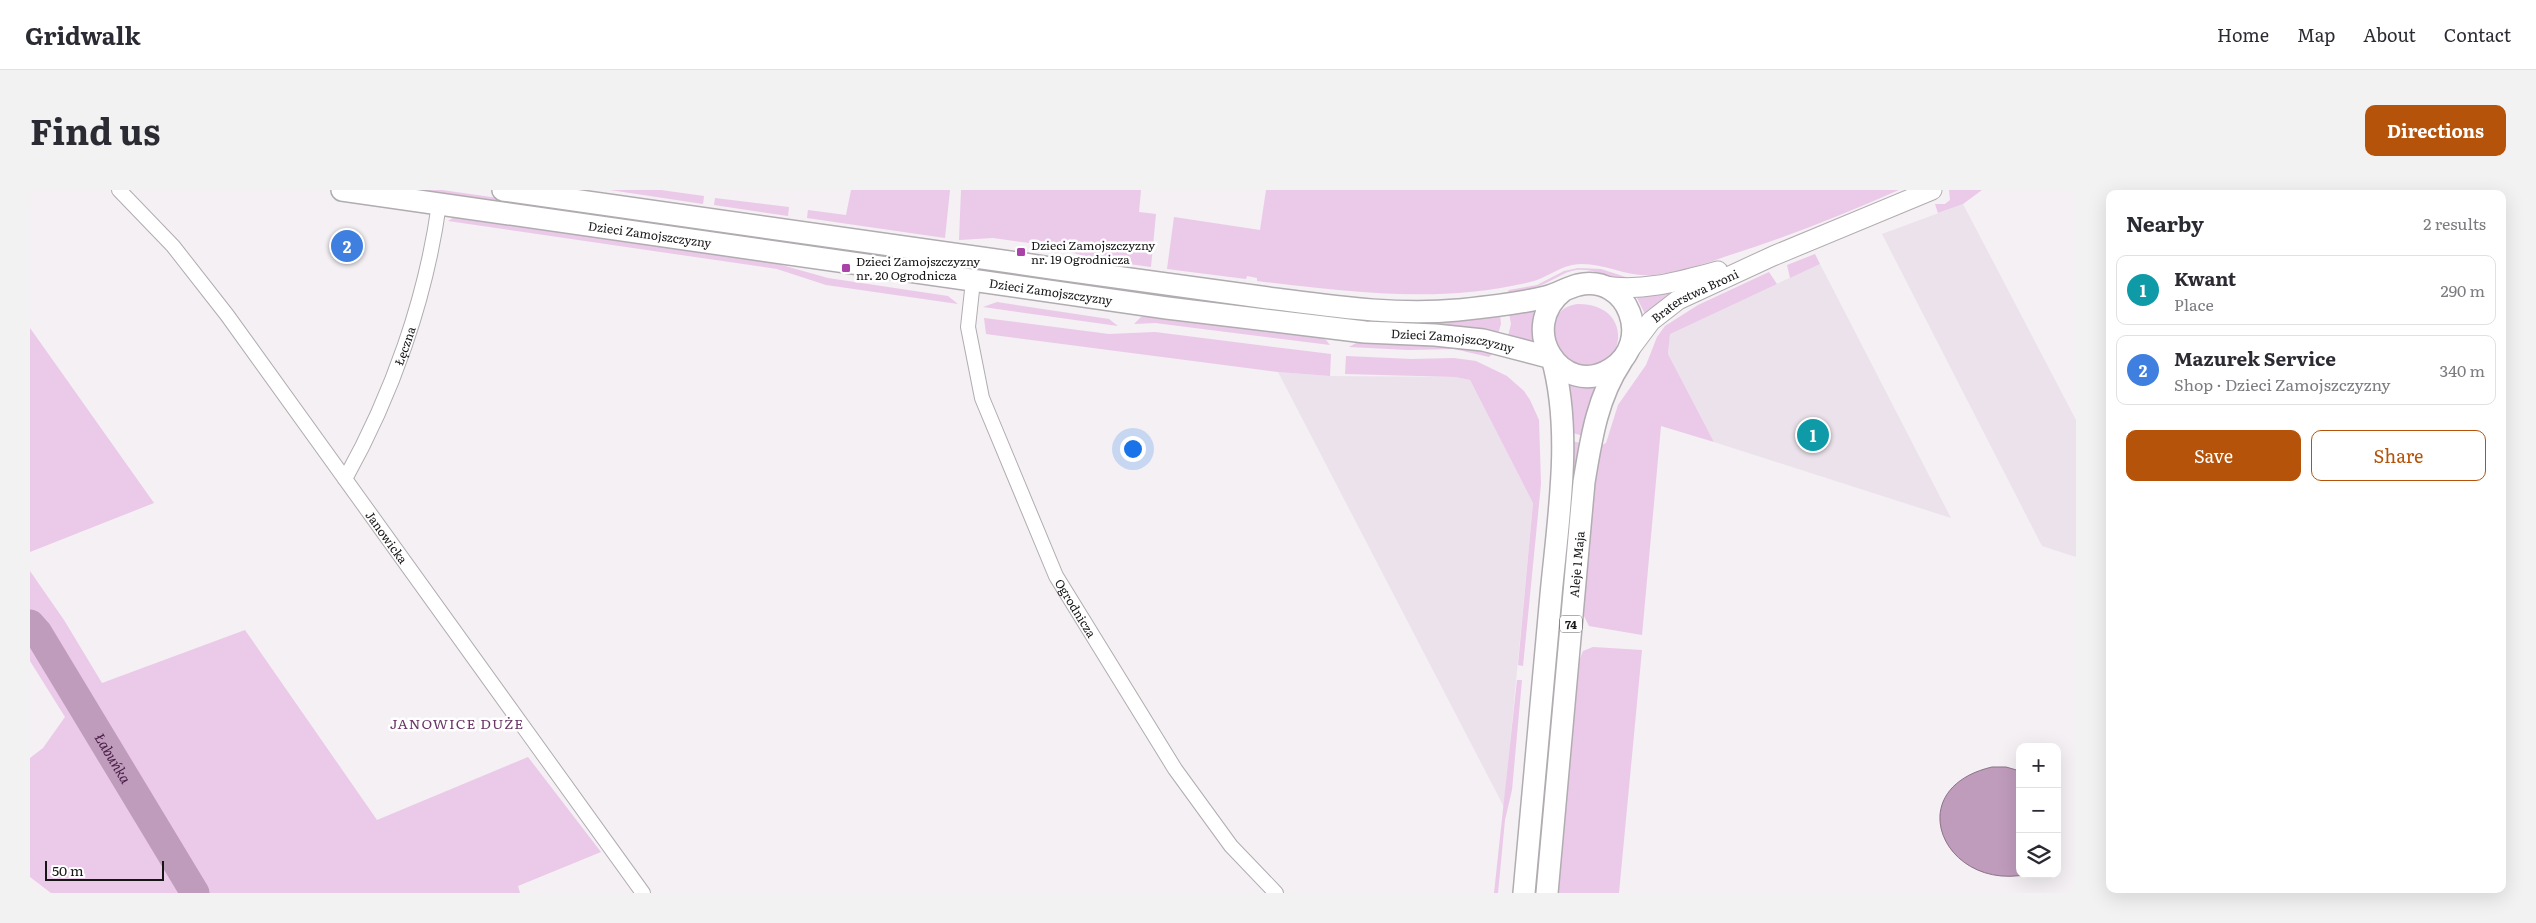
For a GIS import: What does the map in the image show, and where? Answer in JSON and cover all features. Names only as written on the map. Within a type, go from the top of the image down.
[{"type":"main road","name":"Dzieci Zamojszczyzny","points":[[342,190],[973,281],[1364,332],[1435,335],[1483,340],[1552,358]]},
{"type":"main road","name":"Dzieci Zamojszczyzny","points":[[503,190],[1157,284],[1371,310],[1455,310],[1533,300],[1564,290]]},
{"type":"main road","points":[[1564,290],[1584,284],[1604,286]]},
{"type":"main road","name":"74","points":[[1604,286],[1620,296],[1631,312],[1634,331],[1625,355]]},
{"type":"main road","name":"74","points":[[1552,358],[1544,343],[1542,327],[1549,306],[1564,290]]},
{"type":"main road","points":[[1552,358],[1569,372],[1589,376],[1608,371],[1625,355]]},
{"type":"main road","name":"Aleje 1 Maja","points":[[1547,893],[1584,482],[1602,397],[1610,379],[1625,355]]},
{"type":"main road","name":"Aleje 1 Maja","points":[[1524,893],[1560,498],[1563,422],[1561,396],[1552,358]]},
{"type":"street","name":"Janowicka","points":[[119,190],[188,264],[643,893]]},
{"type":"street","name":"Braterstwa Broni","points":[[1625,355],[1652,320],[1678,300],[1772,256],[1932,190]]},
{"type":"street","name":"Łęczna","points":[[345,479],[360,453],[399,362],[417,303],[435,230],[439,204]]},
{"type":"street","name":"Braterstwa Broni","points":[[1604,286],[1638,289],[1671,284],[1772,256]]},
{"type":"street","name":"Ogrodnicza","points":[[973,281],[968,327],[982,398],[1056,576],[1175,769],[1232,846],[1276,893]]},
{"type":"shaded area","points":[[400,190],[442,190],[978,267],[1500,314],[1501,324],[1498,334],[1328,320]]},
{"type":"shaded area","points":[[610,190],[661,190],[704,196],[703,204]]},
{"type":"shaded area","points":[[851,190],[950,190],[945,238],[807,218],[808,210],[846,215]]},
{"type":"shaded area","points":[[961,190],[1141,190],[1139,212],[1156,214],[1151,267],[1099,260],[1044,245],[993,238],[959,240]]},
{"type":"shaded area","points":[[1266,190],[1899,190],[1858,208],[1754,247],[1694,267],[1653,275],[1632,274],[1582,264],[1567,266],[1535,281],[1496,289],[1462,293],[1394,294],[1325,289],[1257,281],[1257,278],[1247,276],[1246,279],[1167,269],[1174,217],[1260,230]]},
{"type":"shaded area","points":[[1949,190],[1982,190],[1963,204],[1938,213],[1935,204],[1945,204],[1950,200]]},
{"type":"shaded area","points":[[715,198],[789,207],[788,216],[714,205]]},
{"type":"shaded area","points":[[1963,204],[2076,420],[2076,557],[2042,546],[1882,234]]},
{"type":"shaded area","points":[[454,217],[771,262],[828,278],[948,296],[958,304],[826,285],[777,269],[448,221]]},
{"type":"shaded area","points":[[1815,254],[1820,264],[1790,278],[1787,265]]},
{"type":"shaded area","points":[[1820,264],[1951,518],[1714,442],[1668,354],[1670,333]]},
{"type":"shaded area","points":[[1578,268],[1601,269],[1629,278],[1576,270],[1539,286],[1507,293],[1509,290],[1537,285],[1564,271]]},
{"type":"shaded area","points":[[1769,272],[1777,284],[1670,334],[1668,354],[1714,442],[1661,426],[1642,635],[1589,626],[1583,614],[1593,489],[1600,446],[1606,443],[1618,405],[1646,365],[1657,337],[1665,326],[1698,305]]},
{"type":"shaded area","points":[[1673,291],[1645,314],[1637,298],[1637,296]]},
{"type":"shaded area","points":[[997,302],[1109,319],[1118,326],[983,307]]},
{"type":"shaded area","points":[[1577,304],[1596,307],[1609,314],[1616,325],[1618,337],[1615,349],[1608,359],[1597,365],[1582,367],[1564,360],[1551,333],[1562,310]]},
{"type":"shaded area","points":[[1539,309],[1537,344],[1508,336],[1511,324],[1509,313]]},
{"type":"shaded area","points":[[1156,316],[1319,337],[1326,340],[1330,345],[1155,323],[1134,324],[1141,317]]},
{"type":"shaded area","points":[[984,318],[1109,334],[1155,332],[1331,354],[1330,376],[1278,372],[986,334]]},
{"type":"shaded area","points":[[30,328],[154,503],[30,552]]},
{"type":"shaded area","points":[[1358,342],[1443,345],[1493,353],[1489,357],[1454,349],[1408,350],[1349,347]]},
{"type":"shaded area","points":[[1346,356],[1412,359],[1454,358],[1476,361],[1507,376],[1524,391],[1530,400],[1539,420],[1541,484],[1523,666],[1518,665],[1533,503],[1470,380],[1455,377],[1345,374]]},
{"type":"shaded area","points":[[1278,372],[1330,376],[1455,377],[1470,380],[1533,503],[1504,807]]},
{"type":"shaded area","points":[[1563,379],[1596,385],[1583,436],[1570,432]]},
{"type":"shaded area","points":[[1570,441],[1582,443],[1563,611],[1561,612],[1559,611]]},
{"type":"shaded area","points":[[30,571],[64,620],[102,683],[245,630],[377,820],[528,757],[601,852],[518,886],[520,893],[51,893],[30,877],[30,758],[43,748],[65,717],[30,661]]},
{"type":"shaded area","points":[[1593,647],[1642,650],[1619,893],[1557,893],[1578,664],[1583,651]]},
{"type":"shaded area","points":[[1554,660],[1559,660],[1539,893],[1533,893]]},
{"type":"shaded area","points":[[1517,680],[1522,680],[1512,790],[1505,820],[1498,893],[1494,893]]},
{"type":"shaded area","points":[[1992,767],[2006,767],[2016,770],[2016,875],[1999,876],[1974,868],[1955,854],[1943,836],[1940,816],[1946,796],[1963,779]]},
{"type":"waterway","name":"Łabuńka","points":[[30,624],[38,633],[195,893]]},
{"type":"place","name":"Mazurek Service","points":[[347,246]]},
{"type":"place","name":"Dzieci Zamojszczyzny nr. 19 Ogrodnicza","points":[[1021,252]]},
{"type":"place","name":"Dzieci Zamojszczyzny nr. 20 Ogrodnicza","points":[[846,268]]},
{"type":"place","name":"Kwant","points":[[1813,435]]},
{"type":"district","name":"JANOWICE DUŻE","points":[[457,723]]}]
